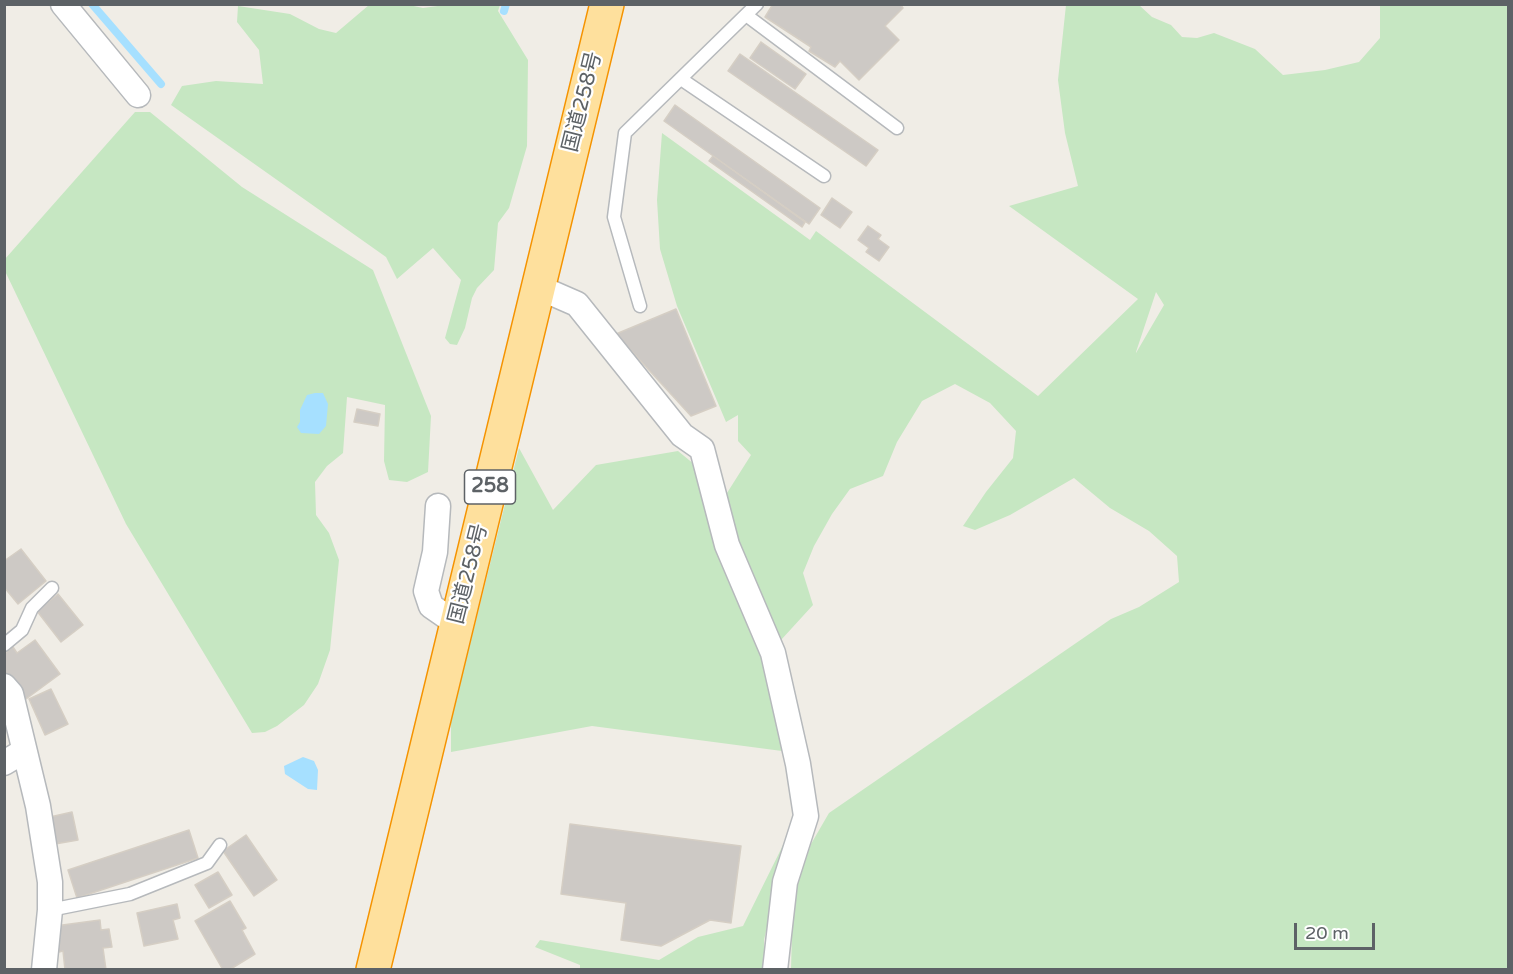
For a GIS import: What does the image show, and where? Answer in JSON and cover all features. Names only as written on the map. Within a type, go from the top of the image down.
[{"type":"highway","name":"国道258号","points":[[374,969],[606,4]]},
{"type":"street","points":[[63,4],[138,95]]},
{"type":"street","points":[[538,287],[577,303],[682,435],[702,449],[727,545],[773,653],[798,764],[806,816],[785,882],[775,969]]},
{"type":"street","points":[[438,506],[435,552],[426,591],[431,606],[457,624]]},
{"type":"street","points":[[4,686],[11,694],[14,757],[38,806],[50,882],[50,910],[44,969]]},
{"type":"lane","points":[[640,306],[614,217],[625,133],[757,4]]},
{"type":"lane","points":[[746,15],[897,128]]},
{"type":"lane","points":[[681,79],[824,176]]},
{"type":"lane","points":[[4,645],[22,630],[32,608],[52,588]]},
{"type":"lane","points":[[50,910],[130,894],[207,863],[220,845]]},
{"type":"green space","points":[[369,5],[409,5],[423,8],[445,5],[500,5],[498,11],[528,60],[527,146],[509,208],[498,223],[494,270],[477,288],[472,298],[465,328],[457,345],[450,344],[445,338],[461,280],[433,248],[397,279],[386,257],[171,105],[182,86],[216,81],[263,84],[259,50],[237,22],[238,6],[290,14],[319,29],[336,33]]},
{"type":"green space","points":[[1066,5],[1139,5],[1152,17],[1171,25],[1182,37],[1197,38],[1214,33],[1255,49],[1283,75],[1325,70],[1359,62],[1380,38],[1380,5],[1508,5],[1508,969],[791,969],[793,897],[811,844],[829,813],[1111,619],[1139,607],[1179,582],[1177,556],[1149,531],[1110,508],[1074,478],[1010,515],[975,530],[963,526],[1013,458],[1016,431],[990,403],[955,384],[922,401],[897,442],[883,476],[850,489],[832,514],[814,546],[803,573],[813,605],[781,640],[770,624],[731,521],[727,493],[751,455],[738,441],[738,415],[726,422],[677,306],[660,249],[657,200],[662,133],[810,240],[816,231],[1038,396],[1138,299],[1009,206],[1078,186],[1065,133],[1058,80]],"holes":[[[1156,292],[1164,305],[1136,353]]]},
{"type":"green space","points":[[135,112],[150,112],[242,187],[373,270],[431,416],[428,472],[407,482],[389,480],[384,461],[385,405],[347,397],[343,453],[327,466],[315,482],[316,515],[329,533],[339,560],[330,650],[318,684],[304,705],[277,726],[265,732],[252,733],[126,524],[5,271],[5,259]]},
{"type":"green space","points":[[519,448],[553,510],[596,465],[678,451],[700,469],[771,672],[782,751],[592,726],[451,752],[451,721]]},
{"type":"green space","points":[[788,835],[764,940],[765,969],[580,969],[580,965],[535,947],[540,940],[659,960],[698,937],[743,926]]},
{"type":"water","points":[[323,393],[328,404],[326,426],[319,434],[301,433],[297,427],[300,422],[300,410],[307,395]]},
{"type":"water","points":[[303,757],[314,761],[318,770],[317,790],[308,789],[285,774],[284,766]]},
{"type":"building","points":[[773,4],[900,4],[903,8],[885,26],[899,40],[859,80],[840,61],[835,67],[809,51],[811,47],[765,17]]},
{"type":"building","points":[[761,42],[806,74],[795,89],[750,58]]},
{"type":"building","points":[[740,54],[878,150],[866,166],[728,71]]},
{"type":"building","points":[[675,105],[820,208],[809,224],[664,121]]},
{"type":"building","points":[[713,156],[805,222],[802,227],[709,161]]},
{"type":"building","points":[[832,198],[852,212],[840,228],[821,215]]},
{"type":"building","points":[[868,226],[881,235],[878,239],[889,247],[879,261],[866,252],[869,248],[858,240]]},
{"type":"building","points":[[676,309],[716,406],[691,416],[616,334]]},
{"type":"building","points":[[357,409],[380,414],[378,426],[354,422]]},
{"type":"building","points":[[21,549],[46,581],[18,604],[4,587],[4,561]]},
{"type":"building","points":[[58,594],[83,625],[61,642],[37,611]]},
{"type":"building","points":[[35,640],[60,674],[26,699],[4,671],[4,654],[13,647],[17,653]]},
{"type":"building","points":[[51,689],[68,724],[45,735],[29,699]]},
{"type":"building","points":[[72,812],[78,840],[55,844],[50,817]]},
{"type":"building","points":[[570,824],[741,846],[731,923],[710,920],[661,946],[621,940],[626,903],[561,894]]},
{"type":"building","points":[[189,830],[198,858],[77,898],[68,870]]},
{"type":"building","points":[[246,835],[277,880],[254,896],[223,851]]},
{"type":"building","points":[[218,872],[232,895],[209,908],[195,885]]},
{"type":"building","points":[[230,901],[246,928],[242,930],[255,954],[229,970],[223,970],[195,921]]},
{"type":"building","points":[[177,904],[180,918],[173,920],[178,939],[144,946],[137,913]]},
{"type":"building","points":[[100,920],[101,930],[109,929],[112,947],[103,948],[106,970],[65,970],[63,951],[59,952],[55,926]]},
{"type":"waterway","points":[[92,4],[161,84]]},
{"type":"waterway","points":[[504,11],[506,4]]}]
